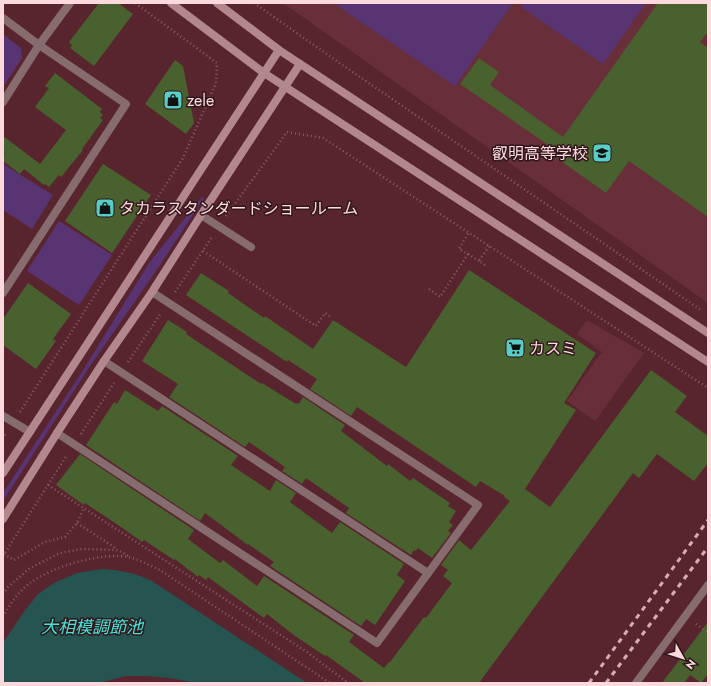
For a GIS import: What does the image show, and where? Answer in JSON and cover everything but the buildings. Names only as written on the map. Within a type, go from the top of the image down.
[{"type":"street","points":[[3,102],[39,45],[70,3]]},
{"type":"street","points":[[171,3],[264,73],[708,362]]},
{"type":"street","points":[[217,3],[279,50],[708,333]]},
{"type":"street","points":[[3,18],[39,45],[126,104],[3,293]]},
{"type":"street","points":[[3,473],[279,50]]},
{"type":"street","points":[[3,519],[57,433],[104,361],[152,292],[300,64]]},
{"type":"street","points":[[201,215],[251,247]]},
{"type":"street","points":[[57,433],[377,643],[478,505],[152,292]]},
{"type":"street","points":[[104,361],[428,573]]},
{"type":"street","points":[[3,416],[30,432]]},
{"type":"street","points":[[636,683],[708,585]]},
{"type":"path","points":[[3,439],[183,158],[216,83],[217,63],[135,3]]},
{"type":"path","points":[[254,3],[701,310]]},
{"type":"path","points":[[84,508],[77,523],[65,537],[45,542],[14,560],[3,555],[121,372],[219,226],[287,132],[323,138],[708,388]]},
{"type":"path","points":[[469,232],[459,249],[485,265]]},
{"type":"path","points":[[480,261],[489,246]]},
{"type":"path","points":[[203,251],[316,326],[325,313],[331,317]]},
{"type":"path","points":[[428,289],[440,297],[468,254]]},
{"type":"path","points":[[48,485],[307,652],[348,683]]},
{"type":"path","points":[[77,523],[131,558],[160,570],[330,683]]},
{"type":"path","points":[[3,594],[8,587],[30,568],[60,553],[82,549],[118,550]]},
{"type":"path","points":[[3,617],[17,596],[30,584],[45,574],[76,563],[98,558],[118,556],[131,558]]},
{"type":"shaded area","name":"叡明高等学校","points":[[283,3],[708,3],[708,303]]},
{"type":"shaded area","points":[[333,3],[513,3],[455,86]]},
{"type":"shaded area","points":[[524,3],[646,3],[603,64],[521,7]]},
{"type":"shaded area","points":[[3,34],[21,48],[22,58],[3,87]]},
{"type":"shaded area","points":[[3,164],[53,195],[32,229],[3,210]]},
{"type":"shaded area","points":[[202,197],[204,198],[158,268],[88,369],[3,501],[3,493],[85,367],[149,263]]},
{"type":"shaded area","points":[[59,221],[112,255],[79,305],[27,271]]},
{"type":"shaded area","points":[[587,320],[644,353],[595,421],[567,401],[602,352],[577,334]]},
{"type":"water","name":"大相模調節池","points":[[102,569],[128,572],[152,581],[307,683],[197,683],[169,678],[126,676],[99,683],[3,683],[3,643],[38,594],[54,583],[77,573]]},
{"type":"railway","points":[[589,683],[708,520]]},
{"type":"railway","points":[[606,683],[708,547]]},
{"type":"place","name":"zele","points":[[173,100]]},
{"type":"place","name":"叡明高等学校","points":[[602,153]]},
{"type":"place","name":"タカラスタンダードショールーム","points":[[105,208]]},
{"type":"place","name":"カスミ","points":[[515,348]]}]
